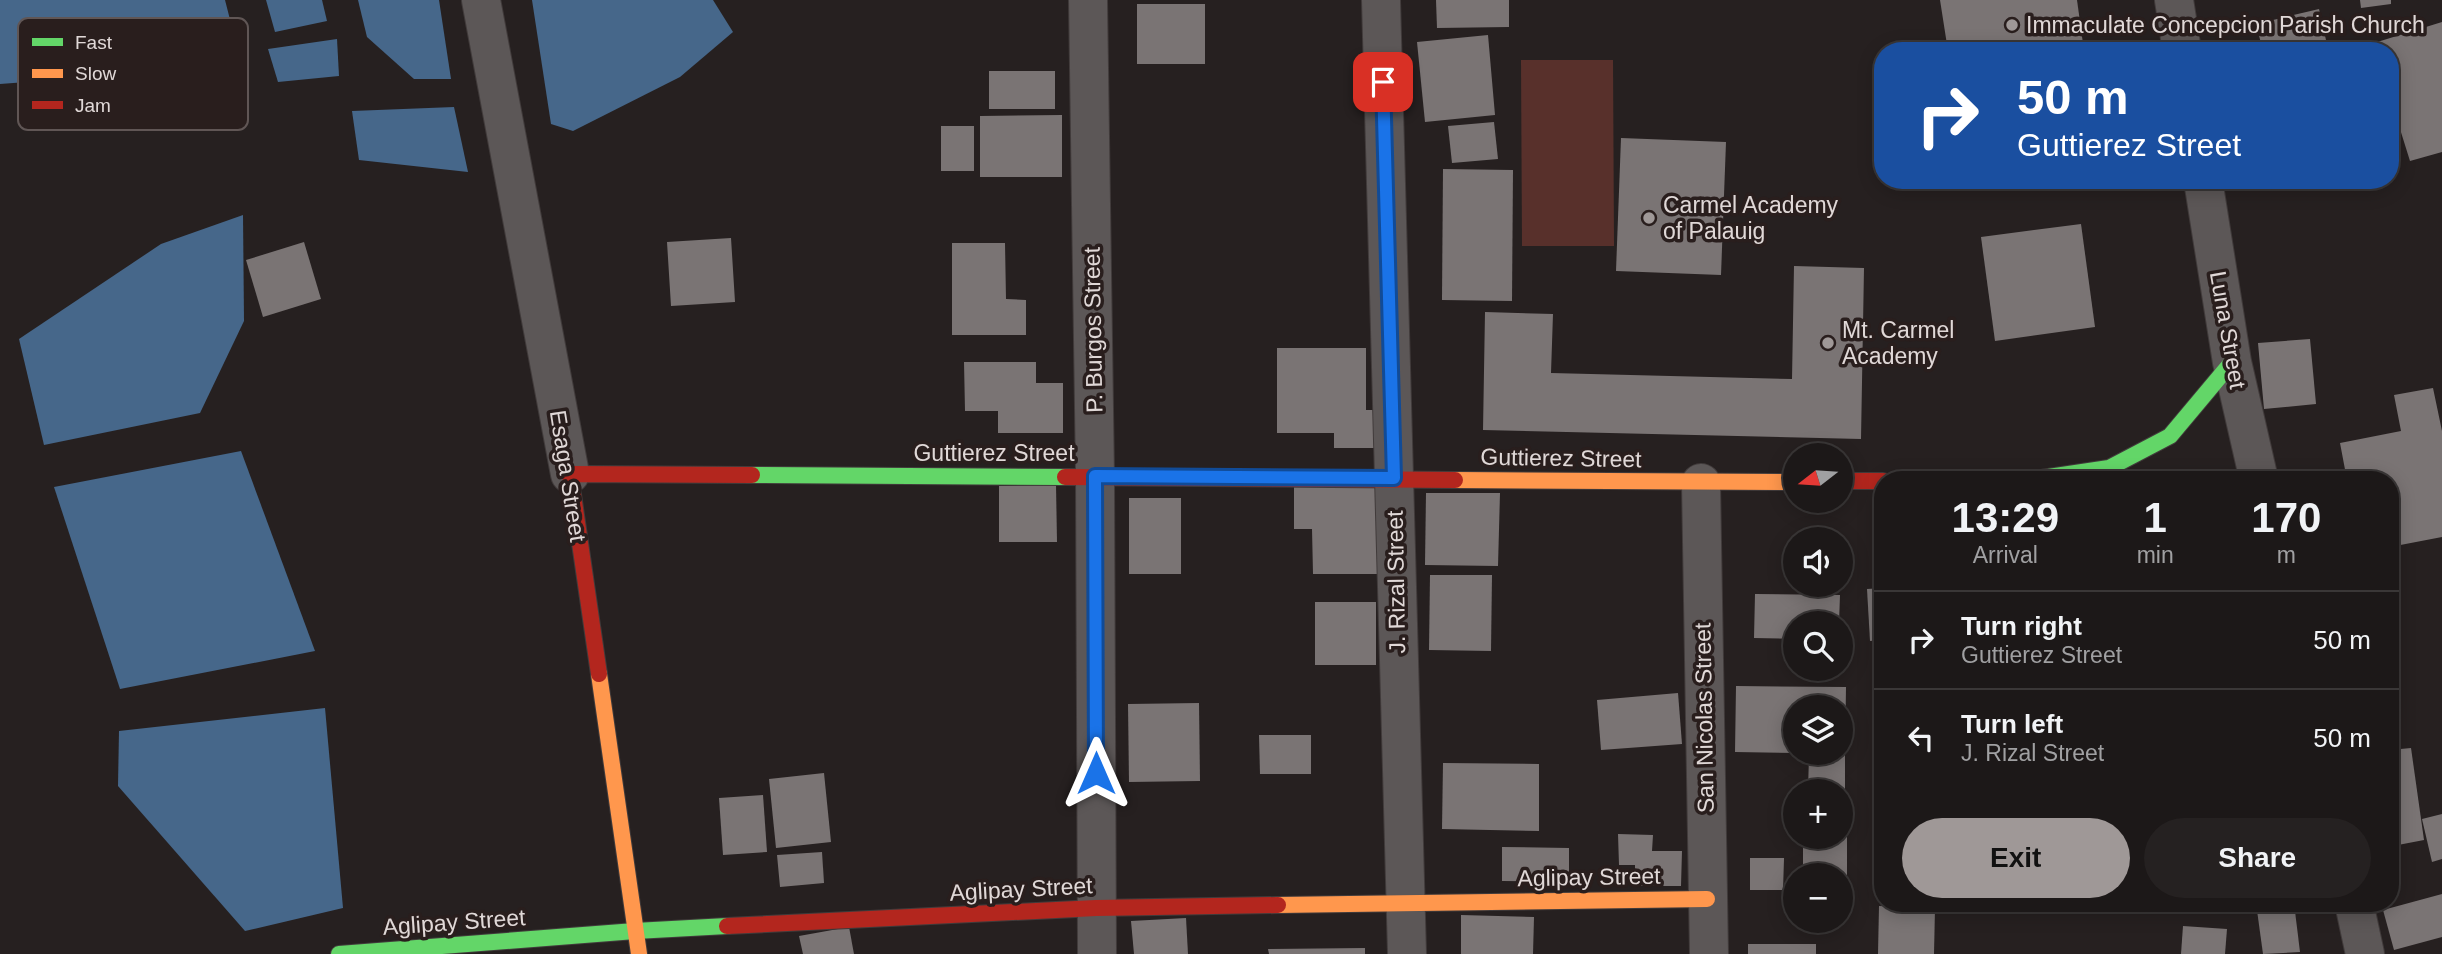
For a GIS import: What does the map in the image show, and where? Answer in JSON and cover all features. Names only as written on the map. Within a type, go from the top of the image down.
[{"type":"street","name":"Esaga Street","points":[[481,0],[569,474],[639,954]]},
{"type":"street","name":"P. Burgos Street","points":[[1088,0],[1095,476],[1097,954]]},
{"type":"street","name":"J. Rizal Street","points":[[1381,0],[1407,954]]},
{"type":"street","points":[[2174,0],[2181,42]]},
{"type":"street","name":"Luna Street","points":[[2204,189],[2232,362],[2257,471]]},
{"type":"street","points":[[2089,471],[2109,468],[2170,436],[2232,362]]},
{"type":"street","name":"Guttierez Street","points":[[569,474],[1783,482]]},
{"type":"street","points":[[1853,481],[1874,481]]},
{"type":"street","name":"San Nicolas Street","points":[[1701,483],[1709,954]]},
{"type":"street","name":"Aglipay Street","points":[[339,954],[635,931],[1096,908],[1404,901],[1707,899]]},
{"type":"street","points":[[2356,912],[2365,954]]},
{"type":"shaded area","points":[[1521,60],[1613,60],[1614,246],[1522,246]]},
{"type":"water","points":[[0,0],[225,0],[230,18],[18,18],[18,83],[0,84]]},
{"type":"water","points":[[266,0],[322,0],[327,21],[275,32]]},
{"type":"water","points":[[358,0],[439,0],[451,79],[414,79],[367,37]]},
{"type":"water","points":[[532,0],[713,0],[733,32],[680,77],[573,131],[551,124]]},
{"type":"water","points":[[337,39],[339,76],[278,82],[268,49]]},
{"type":"water","points":[[454,107],[468,172],[359,160],[352,111]]},
{"type":"water","points":[[243,215],[244,321],[200,413],[44,445],[19,339],[161,244]]},
{"type":"water","points":[[241,451],[315,651],[120,689],[54,487]]},
{"type":"water","points":[[325,708],[343,908],[245,931],[118,786],[119,731]]},
{"type":"building","points":[[1436,0],[1509,0],[1509,27],[1437,28]]},
{"type":"building","name":"Immaculate Concepcion Parish Church","points":[[1940,0],[2077,0],[2083,42],[1947,42]]},
{"type":"building","points":[[2360,0],[2391,0],[2391,4],[2361,8]]},
{"type":"building","points":[[1137,4],[1205,4],[1205,64],[1137,64]]},
{"type":"building","points":[[2319,9],[2326,40],[2261,42],[2256,24]]},
{"type":"building","points":[[2442,22],[2442,152],[2410,161],[2399,126],[2399,42],[2377,42]]},
{"type":"building","points":[[1488,35],[1495,115],[1425,122],[1417,42]]},
{"type":"building","points":[[989,71],[1055,71],[1055,109],[989,109]]},
{"type":"building","points":[[1062,115],[1062,177],[980,177],[980,116]]},
{"type":"building","points":[[1494,122],[1498,159],[1452,163],[1448,126]]},
{"type":"building","points":[[941,126],[974,126],[974,171],[941,171]]},
{"type":"building","points":[[1621,138],[1726,142],[1721,275],[1616,271]]},
{"type":"building","points":[[1443,169],[1513,170],[1512,301],[1442,300]]},
{"type":"building","points":[[2081,224],[2095,327],[1995,341],[1981,237]]},
{"type":"building","points":[[731,238],[735,302],[671,306],[667,242]]},
{"type":"building","points":[[304,242],[321,299],[263,317],[246,260]]},
{"type":"building","points":[[952,243],[1005,243],[1006,299],[1026,300],[1026,335],[952,335]]},
{"type":"building","name":"Mt. Carmel Academy","points":[[1794,266],[1864,268],[1861,439],[1483,430],[1485,312],[1553,314],[1551,373],[1792,379]]},
{"type":"building","points":[[2310,339],[2316,404],[2264,409],[2258,343]]},
{"type":"building","points":[[1277,348],[1366,348],[1366,410],[1382,410],[1382,448],[1334,448],[1334,433],[1277,433]]},
{"type":"building","points":[[964,362],[1036,362],[1036,383],[1063,383],[1063,433],[998,433],[998,411],[965,411]]},
{"type":"building","points":[[2433,388],[2442,431],[2442,537],[2399,545],[2399,471],[2345,471],[2340,443],[2401,431],[2394,395]]},
{"type":"building","points":[[1056,485],[1057,542],[999,542],[999,486]]},
{"type":"building","points":[[1294,485],[1378,485],[1378,574],[1313,574],[1312,529],[1294,529]]},
{"type":"building","points":[[1426,493],[1500,493],[1498,566],[1425,565]]},
{"type":"building","points":[[1129,498],[1181,498],[1181,574],[1129,574]]},
{"type":"building","points":[[1430,575],[1492,575],[1491,651],[1429,650]]},
{"type":"building","points":[[1867,589],[1874,589],[1874,641],[1870,641]]},
{"type":"building","points":[[1755,594],[1840,597],[1839,611],[1783,611],[1783,639],[1754,638]]},
{"type":"building","points":[[1315,602],[1376,602],[1376,665],[1315,665]]},
{"type":"building","points":[[1736,686],[1846,687],[1846,695],[1783,695],[1783,753],[1735,752]]},
{"type":"building","points":[[1678,693],[1682,744],[1601,750],[1597,700]]},
{"type":"building","points":[[1199,703],[1200,781],[1129,782],[1128,704]]},
{"type":"building","points":[[1259,735],[1311,735],[1311,774],[1260,774]]},
{"type":"building","points":[[2411,748],[2424,840],[2399,845],[2399,749]]},
{"type":"building","points":[[1443,763],[1539,764],[1539,831],[1442,829]]},
{"type":"building","points":[[1809,765],[1845,765],[1845,779],[1808,779]]},
{"type":"building","points":[[824,773],[831,842],[776,848],[769,779]]},
{"type":"building","points":[[763,795],[767,852],[723,855],[719,798]]},
{"type":"building","points":[[2442,814],[2442,859],[2432,862],[2422,819]]},
{"type":"building","points":[[1618,834],[1653,835],[1652,851],[1682,851],[1681,886],[1635,886],[1635,865],[1619,865]]},
{"type":"building","points":[[1502,847],[1569,848],[1569,882],[1502,881]]},
{"type":"building","points":[[1803,849],[1847,849],[1847,863],[1803,863]]},
{"type":"building","points":[[822,852],[824,883],[780,887],[777,855]]},
{"type":"building","points":[[1750,858],[1784,858],[1783,890],[1750,890]]},
{"type":"building","points":[[2442,894],[2442,937],[2394,950],[2384,912],[2399,912],[2399,906]]},
{"type":"building","points":[[1879,912],[1935,912],[1934,954],[1878,954]]},
{"type":"building","points":[[2257,912],[2295,912],[2300,952],[2263,954]]},
{"type":"building","points":[[1461,915],[1534,917],[1533,954],[1461,954]]},
{"type":"building","points":[[1186,918],[1188,954],[1134,954],[1131,921]]},
{"type":"building","points":[[2183,926],[2227,929],[2225,954],[2181,954]]},
{"type":"building","points":[[849,927],[854,954],[803,954],[799,936]]},
{"type":"building","points":[[1748,944],[1816,944],[1816,954],[1748,954]]},
{"type":"building","points":[[1365,948],[1365,954],[1269,954],[1268,949]]},
{"type":"traffic: fast","points":[[2089,471],[2109,468],[2170,436],[2232,362]]},
{"type":"traffic: fast","points":[[752,475],[1065,477]]},
{"type":"traffic: fast","points":[[339,954],[727,926]]},
{"type":"traffic: slow","points":[[1455,480],[1783,482]]},
{"type":"traffic: slow","points":[[599,674],[639,954]]},
{"type":"traffic: slow","points":[[1278,905],[1707,899]]},
{"type":"traffic: jam","points":[[599,674],[570,474],[752,475]]},
{"type":"traffic: jam","points":[[1065,477],[1455,480]]},
{"type":"traffic: jam","points":[[1853,481],[1874,481]]},
{"type":"traffic: jam","points":[[727,926],[1096,908],[1278,905]]},
{"type":"place","name":"Immaculate Concepcion Parish Church","points":[[2012,25]]},
{"type":"place","name":"Carmel Academy of Palauig","points":[[1649,218]]},
{"type":"place","name":"Mt. Carmel Academy","points":[[1828,343]]},
{"type":"route","points":[[1096,773],[1095,476],[1394,478],[1383,82]]}]
